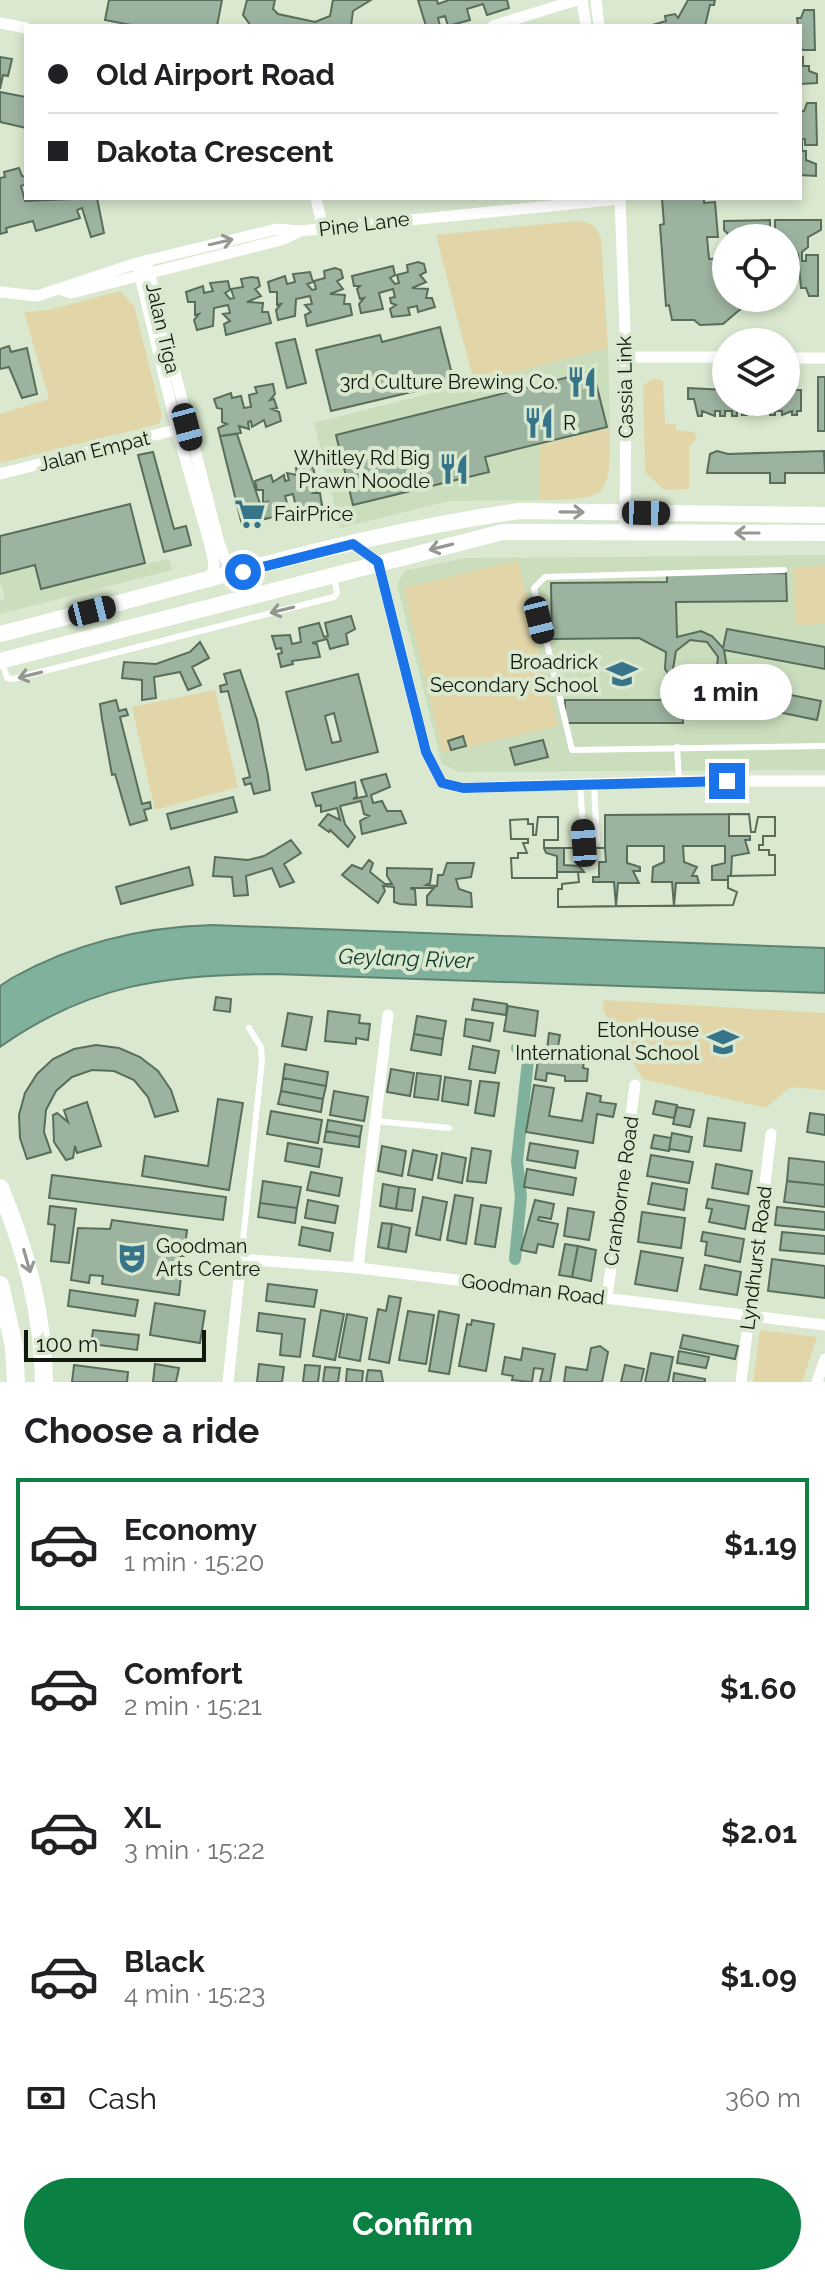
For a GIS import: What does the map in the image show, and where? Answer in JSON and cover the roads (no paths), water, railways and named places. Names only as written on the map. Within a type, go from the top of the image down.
[{"type":"main road","points":[[0,634],[353,544],[519,511],[825,515]]},
{"type":"main road","points":[[1,661],[503,532],[825,533]]},
{"type":"main road","points":[[0,1188],[20,1237],[34,1285],[44,1346],[44,1382]]},
{"type":"main road","points":[[0,1285],[7,1346],[16,1382]]},
{"type":"street","points":[[499,24],[580,0],[586,24]]},
{"type":"street","points":[[596,0],[599,24]]},
{"type":"street","points":[[0,23],[24,28]]},
{"type":"street","points":[[316,200],[323,229]]},
{"type":"street","name":"Pine Lane","points":[[0,292],[24,296],[62,290],[71,293],[143,267],[281,240],[300,231],[596,200]]},
{"type":"street","name":"Cassia Link","points":[[615,200],[621,240],[626,357],[625,533]]},
{"type":"street","name":"Jalan Tiga","points":[[143,267],[210,545],[214,564],[211,581]]},
{"type":"street","points":[[626,357],[712,357]]},
{"type":"street","points":[[800,358],[825,358]]},
{"type":"street","name":"Jalan Tiga","points":[[182,428],[226,561],[243,572]]},
{"type":"street","name":"Jalan Empat","points":[[0,474],[182,428]]},
{"type":"street","points":[[353,544],[378,562],[426,752],[442,783],[463,788],[679,781],[825,781]]},
{"type":"street","points":[[358,1268],[388,1015]]},
{"type":"street","name":"Cranborne Road","points":[[607,1298],[635,1085]]},
{"type":"street","name":"Lyndhurst Road","points":[[741,1382],[771,1134]]},
{"type":"street","points":[[228,1382],[241,1259]]},
{"type":"street","name":"Goodman Road","points":[[241,1259],[358,1268],[825,1325]]},
{"type":"street","points":[[817,1382],[825,1359]]},
{"type":"lane","points":[[784,570],[545,577],[534,588],[539,620],[572,750],[825,746]]},
{"type":"lane","points":[[677,747],[679,781]]},
{"type":"lane","points":[[580,784],[584,843],[591,847],[597,837],[594,784]]},
{"type":"lane","points":[[597,837],[605,837]]},
{"type":"lane","points":[[241,1259],[262,1060],[261,1047],[249,1028]]},
{"type":"lane","points":[[375,1121],[449,1128]]},
{"type":"water","name":"Geylang River","points":[[212,925],[825,948],[825,993],[274,974],[199,977],[164,980],[98,996],[65,1009],[0,1047],[0,986],[12,978],[59,956],[109,940],[160,929]]},
{"type":"waterway","points":[[515,1259],[521,1197],[517,1161],[528,1061],[517,1048]]},
{"type":"place","name":"3rd Culture Brewing Co.","points":[[582,382]]},
{"type":"place","name":"R","points":[[539,423]]},
{"type":"place","name":"Whitley Rd Big Prawn Noodle","points":[[454,469]]},
{"type":"place","name":"FairPrice","points":[[250,514]]},
{"type":"place","name":"Broadrick Secondary School","points":[[622,674]]},
{"type":"place","name":"EtonHouse International School","points":[[723,1042]]},
{"type":"place","name":"Goodman Arts Centre","points":[[132,1258]]}]
